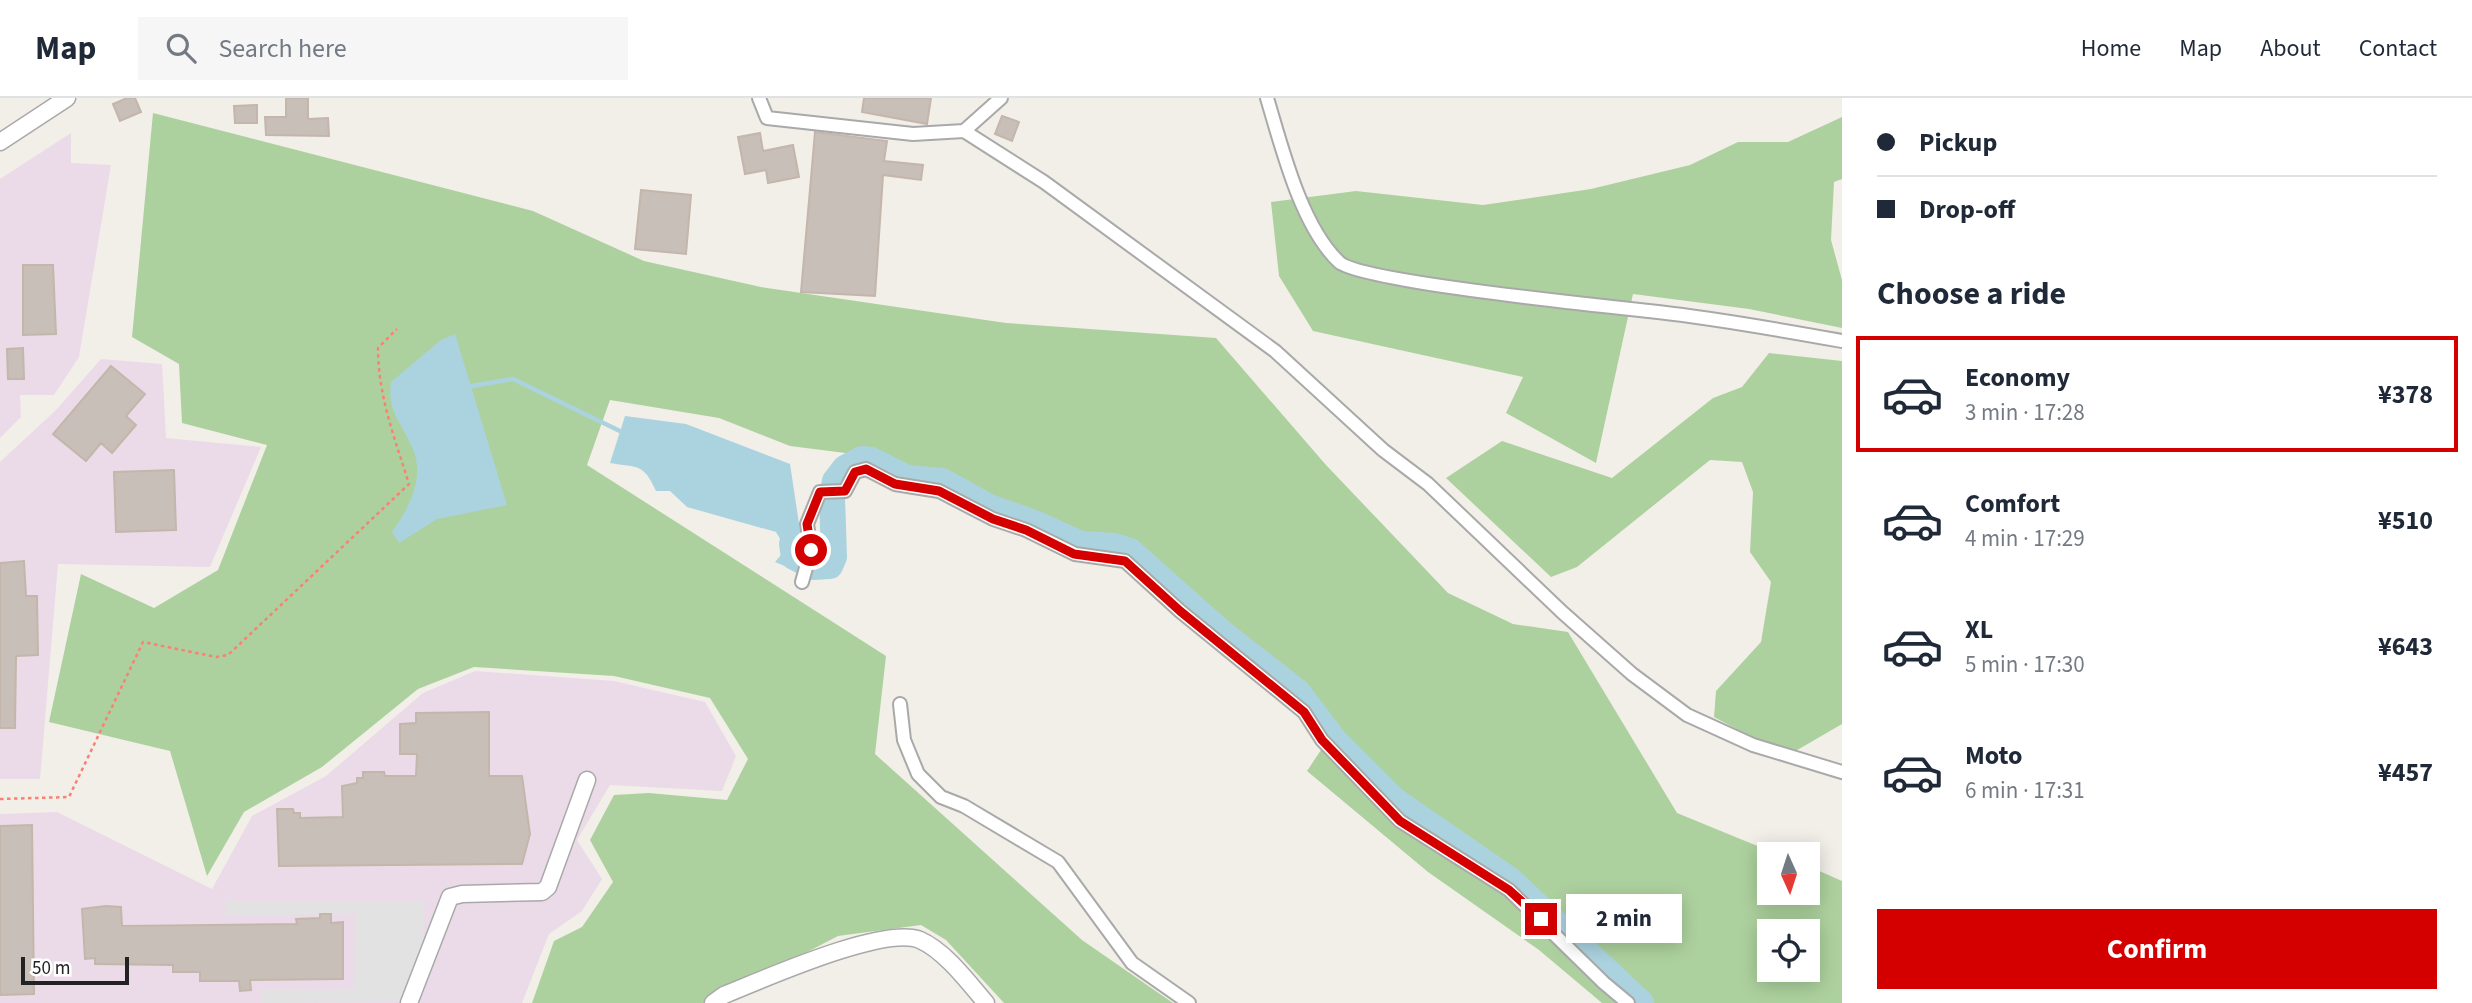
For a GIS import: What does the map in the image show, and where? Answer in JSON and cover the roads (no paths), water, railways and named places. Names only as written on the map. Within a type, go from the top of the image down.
[{"type":"street","points":[[0,142],[67,98]]},
{"type":"street","points":[[759,98],[767,118],[913,134],[964,131],[1055,190],[1275,351],[1383,450],[1429,484],[1533,581],[1562,612],[1632,674],[1687,715],[1753,745],[1842,772]]},
{"type":"street","points":[[964,131],[1001,98]]},
{"type":"street","points":[[1267,98],[1316,236],[1341,265],[1387,277],[1529,295],[1576,306],[1658,312],[1842,341]]},
{"type":"street","points":[[802,582],[811,550],[807,524],[820,492],[845,491],[855,472],[866,469],[895,484],[939,491],[993,519],[1026,530],[1074,554],[1125,561],[1180,611],[1304,712],[1322,740],[1400,821],[1509,890],[1604,984],[1628,1003]]},
{"type":"street","points":[[900,704],[904,740],[918,774],[941,797],[964,806],[1058,862],[1132,963],[1189,1003]]},
{"type":"street","points":[[409,1003],[450,897],[462,894],[542,892],[548,887],[587,780]]},
{"type":"street","points":[[713,1003],[724,995],[819,957],[899,937],[920,940],[936,950],[986,1003]]},
{"type":"water","points":[[455,334],[507,505],[437,519],[399,543],[392,532],[414,492],[417,470],[412,447],[393,408],[391,382],[441,340]]},
{"type":"water","points":[[625,416],[686,424],[790,464],[803,550],[799,572],[775,562],[786,549],[776,532],[687,507],[670,491],[656,491],[647,475],[638,468],[610,463]]},
{"type":"waterway","points":[[466,387],[513,379],[626,434]]},
{"type":"waterway","points":[[792,544],[794,557],[813,567],[830,566],[834,557],[832,497],[835,481],[845,468],[862,459],[871,460],[907,478],[942,481],[989,507],[1037,524],[1081,544],[1114,546],[1130,551],[1221,632],[1298,692],[1335,741],[1394,800],[1510,880],[1641,1003]]}]
